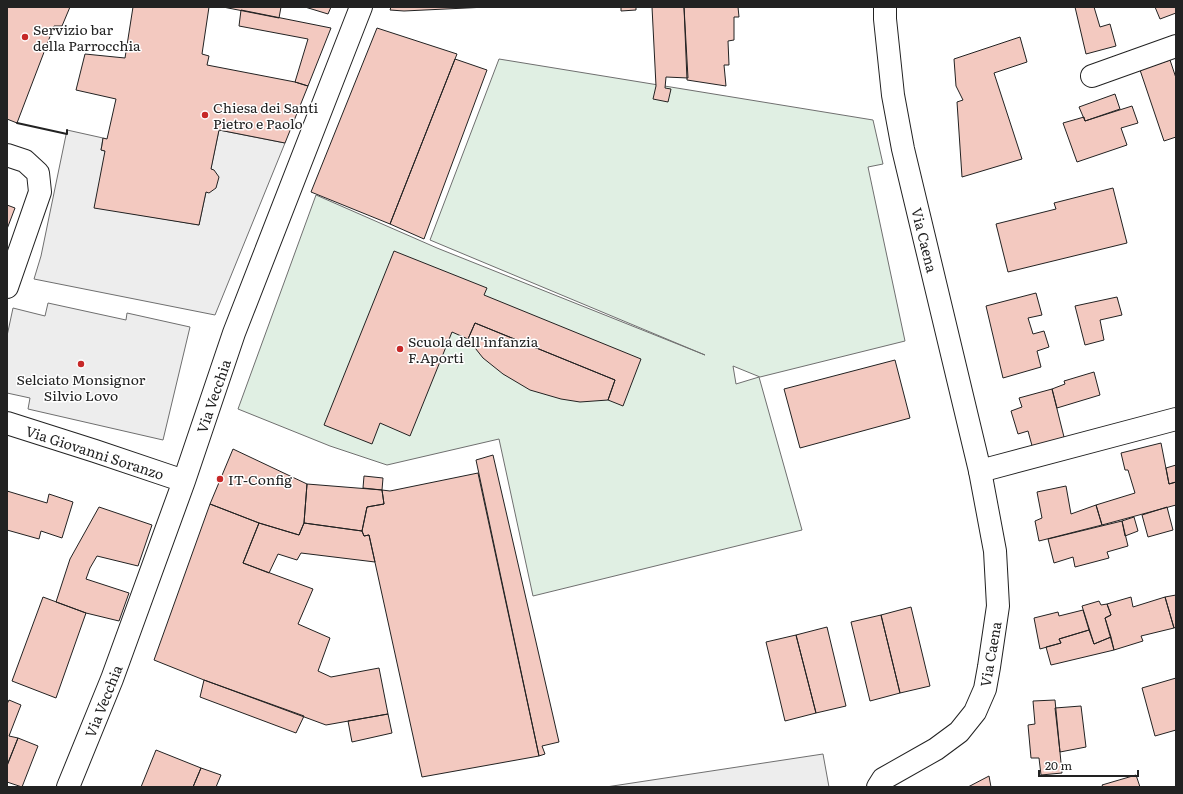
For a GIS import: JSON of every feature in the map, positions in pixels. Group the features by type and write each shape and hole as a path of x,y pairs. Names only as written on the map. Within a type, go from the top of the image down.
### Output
{"street":[{"name":"Via Vecchia","path":"68,787 112,679 184,481 234,333 361,7"},
{"name":"Via Caena","path":"878,787 883,779 936,749 959,732 975,712 985,689 998,606 995,551 980,471 903,149 893,94 885,7"},
{"path":"1092,76 1176,46"},
{"path":"7,155 25,161 38,173 40,192 7,288"},
{"path":"980,471 1176,419"},
{"name":"Via Giovanni Soranzo","path":"7,423 95,450 184,481"}],"green space":[{"path":"499,59 873,120 883,164 868,167 905,341 760,377 733,366 736,384 759,377 802,530 533,596 499,439 387,465 330,446 238,409 316,195 437,248 705,355 430,240"}],"shaded area":[{"path":"67,130 103,138 101,150 105,151 123,212 199,225 219,130 285,143 215,315 34,279 41,256"},
{"name":"Selciato Monsignor Silvio Lovo","path":"48,303 126,320 127,313 190,327 163,440 28,409 30,398 7,393 7,336 13,308 45,316"},
{"path":"823,754 829,787 606,787"}],"building":[{"path":"7,7 70,7 62,26 54,26 17,123 7,119"},
{"name":"Chiesa dei Santi Pietro e Paolo","path":"133,7 209,7 202,54 209,56 207,65 295,82 308,86 285,143 219,130 211,169 214,170 219,177 216,188 209,193 206,192 199,225 94,208 105,151 101,150 103,138 107,139 116,99 76,90 85,54 125,58"},
{"path":"223,7 281,7 279,18"},
{"path":"305,7 331,7 328,14"},
{"path":"391,7 487,7 404,11 390,10"},
{"path":"621,7 636,7 636,10 621,11"},
{"path":"652,7 684,7 688,78 666,77 665,88 671,89 668,102 653,99 656,86"},
{"path":"684,7 738,7 739,17 734,17 734,40 728,41 729,65 724,65 726,86 687,80"},
{"path":"1075,7 1094,7 1100,27 1110,24 1116,46 1086,54"},
{"path":"1155,7 1176,7 1176,13 1160,19"},
{"path":"241,10 331,28 308,86 295,82 308,39 239,26"},
{"path":"377,28 457,54 390,224 311,192"},
{"path":"1020,37 1027,62 994,73 1022,159 962,177 957,102 963,100 956,86 954,59"},
{"path":"455,59 487,70 424,239 390,224"},
{"path":"1170,60 1176,78 1176,137 1164,141 1140,70"},
{"path":"1115,94 1120,109 1085,121 1079,107"},
{"path":"1132,106 1138,123 1121,128 1127,145 1077,162 1063,123 1084,117 1085,121"},
{"path":"1113,188 1127,243 1008,272 996,224 1056,209 1054,203"},
{"path":"7,205 15,208 7,229"},
{"name":"Scuola dell'infanzia F.Aporti","path":"394,251 487,288 484,295 641,359 623,406 608,400 615,380 475,323 468,339 452,332 410,436 380,423 372,444 324,425"},
{"path":"1036,293 1042,315 1028,318 1033,334 1044,331 1049,347 1037,351 1041,367 1003,378 986,306"},
{"path":"1117,297 1122,315 1100,320 1104,340 1085,345 1075,306"},
{"path":"475,323 615,380 608,400 580,402 561,399 530,390 503,374 483,358 468,339"},
{"path":"895,360 910,418 800,448 784,389"},
{"path":"1094,372 1100,395 1057,408 1052,389 1065,384 1064,381"},
{"path":"1052,389 1066,445 1034,453 1028,431 1018,434 1011,411 1022,407 1019,398"},
{"path":"1161,443 1169,484 1176,482 1176,505 1102,525 1096,505 1135,493 1128,470 1125,470 1121,453"},
{"path":"233,449 307,484 304,523 299,535 259,523 210,504"},
{"path":"493,455 559,742 542,746 545,754 539,756 476,460"},
{"path":"1176,465 1176,482 1169,484 1166,468"},
{"path":"478,473 539,756 422,777 369,535 364,536 362,531 367,507 384,504 382,490 390,491"},
{"path":"364,476 383,478 382,490 363,488"},
{"path":"307,484 382,490 384,504 367,507 362,531 304,523"},
{"path":"1066,486 1071,514 1096,505 1102,525 1039,541 1035,521 1042,518 1037,492"},
{"path":"7,491 47,503 49,494 73,502 62,538 41,531 39,539 7,530"},
{"path":"210,504 259,523 243,563 313,589 298,624 330,638 318,671 331,677 379,668 388,714 326,725 154,660"},
{"path":"99,507 152,525 138,566 97,556 86,579 129,593 119,621 86,613 56,602 70,559"},
{"path":"1167,507 1173,530 1148,537 1142,515"},
{"path":"1134,517 1138,531 1125,536 1122,521"},
{"path":"1122,521 1128,546 1107,552 1109,558 1075,567 1073,557 1054,563 1048,539"},
{"path":"259,523 299,535 304,523 362,531 364,536 369,535 375,562 301,553 297,560 278,554 269,573 243,563"},
{"path":"1176,595 1176,627 1174,628 1165,597"},
{"path":"43,597 86,613 56,698 12,681"},
{"path":"1131,597 1133,607 1165,597 1174,628 1141,636 1143,641 1114,650 1105,618 1111,615 1107,604"},
{"path":"1099,601 1101,605 1107,604 1111,615 1105,618 1111,637 1094,644 1082,606"},
{"path":"911,607 930,686 900,693 881,615"},
{"path":"1083,610 1089,630 1059,639 1061,643 1040,649 1034,618 1058,612 1059,616"},
{"path":"881,615 900,693 870,701 851,622"},
{"path":"827,627 846,706 816,713 796,635"},
{"path":"1089,630 1094,644 1111,637 1114,650 1051,665 1046,647 1061,643 1059,639"},
{"path":"796,635 816,713 785,721 766,642"},
{"path":"1176,678 1176,730 1155,736 1142,688"},
{"path":"204,680 304,716 296,733 200,697"},
{"path":"9,700 21,705 9,736 18,738 7,765 7,704"},
{"path":"1055,700 1062,773 1041,775 1039,758 1031,758 1028,725 1035,724 1033,701"},
{"path":"1081,706 1086,747 1060,752 1055,708"},
{"path":"388,714 392,733 352,742 348,721"},
{"path":"18,738 38,746 22,787 7,782 7,766"},
{"path":"156,750 201,768 193,787 141,787"},
{"path":"201,768 221,775 216,787 193,787"},
{"path":"1136,775 1140,787 1103,787 1102,785"},
{"path":"989,776 991,787 968,787"}],"wall":[{"path":"17,123 67,134 67,130"}],"place":[{"name":"Servizio bar della Parrocchia","path":"25,37"},
{"name":"Chiesa dei Santi Pietro e Paolo","path":"205,115"},
{"name":"Scuola dell'infanzia F.Aporti","path":"400,349"},
{"name":"Selciato Monsignor Silvio Lovo","path":"81,364"},
{"name":"IT-Config","path":"220,479"}]}
